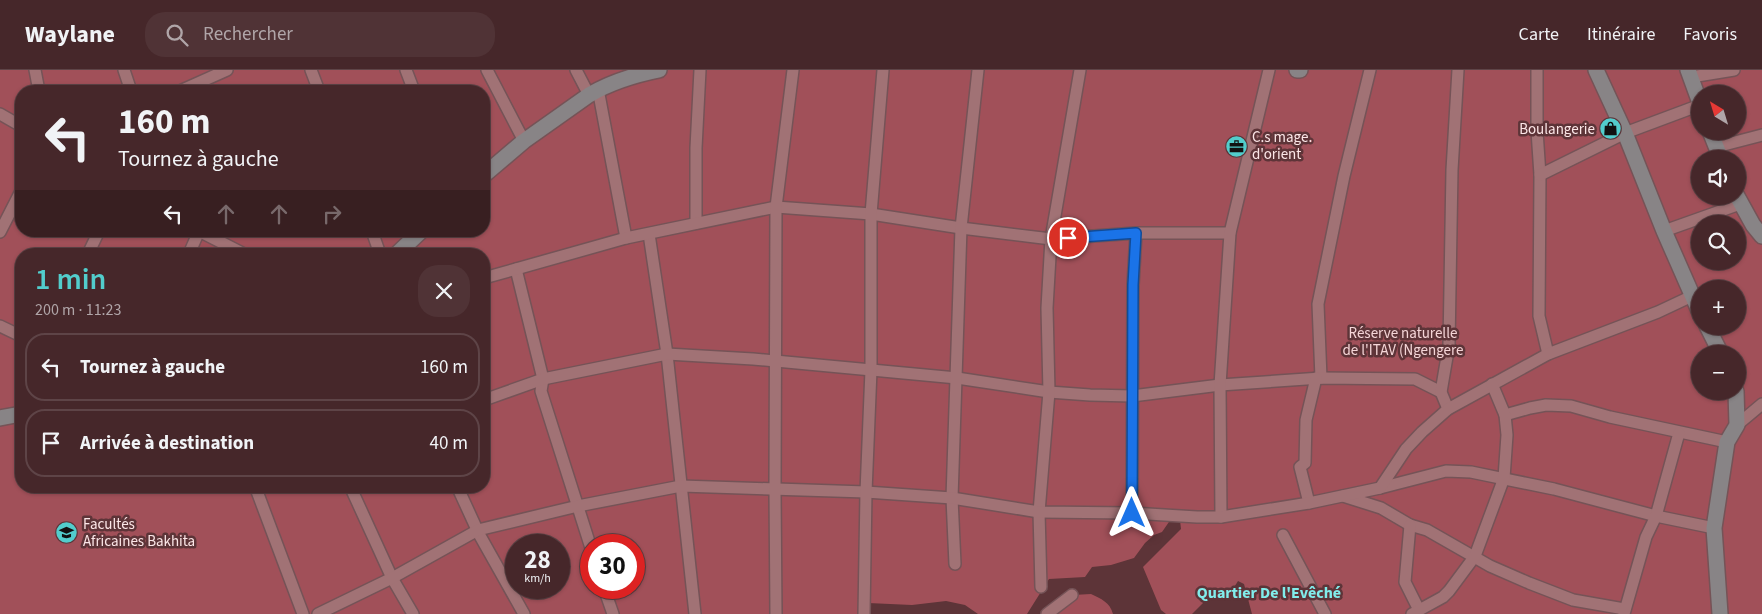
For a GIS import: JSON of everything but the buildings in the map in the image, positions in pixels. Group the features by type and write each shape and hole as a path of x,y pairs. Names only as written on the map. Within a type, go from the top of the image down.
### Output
{"street":[{"path":"34,70 38,85"},
{"path":"124,70 129,85"},
{"path":"193,85 227,70"},
{"path":"311,70 317,85"},
{"path":"406,70 412,85"},
{"path":"487,70 524,141"},
{"path":"576,70 594,92 626,238"},
{"path":"490,170 524,141 594,92 633,76 659,70"},
{"path":"696,223 696,148 700,70"},
{"path":"776,614 776,207 793,70"},
{"path":"864,614 871,370 871,214 884,70"},
{"path":"955,564 952,498 961,228 978,70"},
{"path":"1041,587 1039,512 1049,392 1047,308 1051,239 1080,70"},
{"path":"1221,517 1220,385 1230,234 1268,70"},
{"path":"1309,503 1300,468 1305,463 1306,420 1319,378 1318,304 1344,176 1370,70"},
{"path":"1448,409 1441,392 1449,345 1452,170 1458,70"},
{"path":"1537,70 1537,131 1540,175 1540,316 1548,354"},
{"path":"1596,70 1625,133 1691,294"},
{"path":"1694,85 1690,73 1734,70"},
{"path":"1540,175 1625,133 1691,107"},
{"path":"0,114 15,123"},
{"path":"1725,150 1762,135"},
{"path":"0,232 15,203"},
{"path":"1664,231 1727,205"},
{"path":"1743,205 1759,228"},
{"path":"490,276 626,238 776,207 871,214 1051,239 1136,233 1230,234"},
{"path":"1132,513 1132,396 1136,233"},
{"path":"649,234 668,354 695,612 683,614"},
{"path":"211,237 232,248"},
{"path":"404,248 415,237"},
{"path":"516,269 543,379 541,391 587,534"},
{"path":"1380,488 1406,449 1448,409 1548,354 1658,312 1691,296"},
{"path":"0,326 15,333"},
{"path":"490,398 543,379 668,354 753,359 957,378 1049,392 1090,396 1132,396 1220,385 1319,378 1415,379 1441,392"},
{"path":"1410,525 1405,582 1415,612 1450,591 1475,556 1504,478 1508,435 1505,415 1492,384"},
{"path":"1736,400 1737,425"},
{"path":"1720,614 1714,528 1727,442 1737,425 1762,404"},
{"path":"1505,415 1530,408 1558,405 1727,442"},
{"path":"0,418 15,415"},
{"path":"1341,496 1381,508 1410,525 1427,530 1490,566 1573,600 1624,612 1646,537 1656,516 1679,433"},
{"path":"318,614 392,578 478,530 578,506 681,486 866,492 952,498 1039,512 1132,513 1183,517 1221,517 1309,503 1380,488 1446,471 1471,472 1554,489 1656,516 1714,528"},
{"path":"258,493 304,614"},
{"path":"353,493 392,578 413,614"},
{"path":"460,493 478,530 524,614"},
{"path":"1283,534 1325,614"},
{"path":"1046,614 1072,595"},
{"path":"1433,614 1442,597"},
{"path":"608,599 613,614"}],"green space":[{"name":"Réserve naturelle de l'ITAV (Ngengere","path":"0,70 1762,70 1762,614 1252,614 1244,584 1238,581 1228,597 1209,597 1192,614 1166,614 1161,610 1143,567 1181,529 1180,520 1171,519 1162,532 1154,535 1145,543 1134,558 1111,565 1092,567 1085,577 1049,579 1027,614 978,614 965,605 946,601 912,605 868,603 865,614 0,614"},
{"path":"1091,594 1102,599 1112,610 1113,614 1057,614 1061,600 1073,595"}],"place":[{"name":"Boulangerie","path":"1611,129"},
{"name":"C.s mage. d'orient","path":"1236,146"},
{"name":"Facultés Africaines Bakhita","path":"67,533"}],"district":[{"name":"Quartier De l'Evêché","path":"1269,592"}],"route":[{"path":"1068,238 1136,233 1133,285 1132,513"}]}
